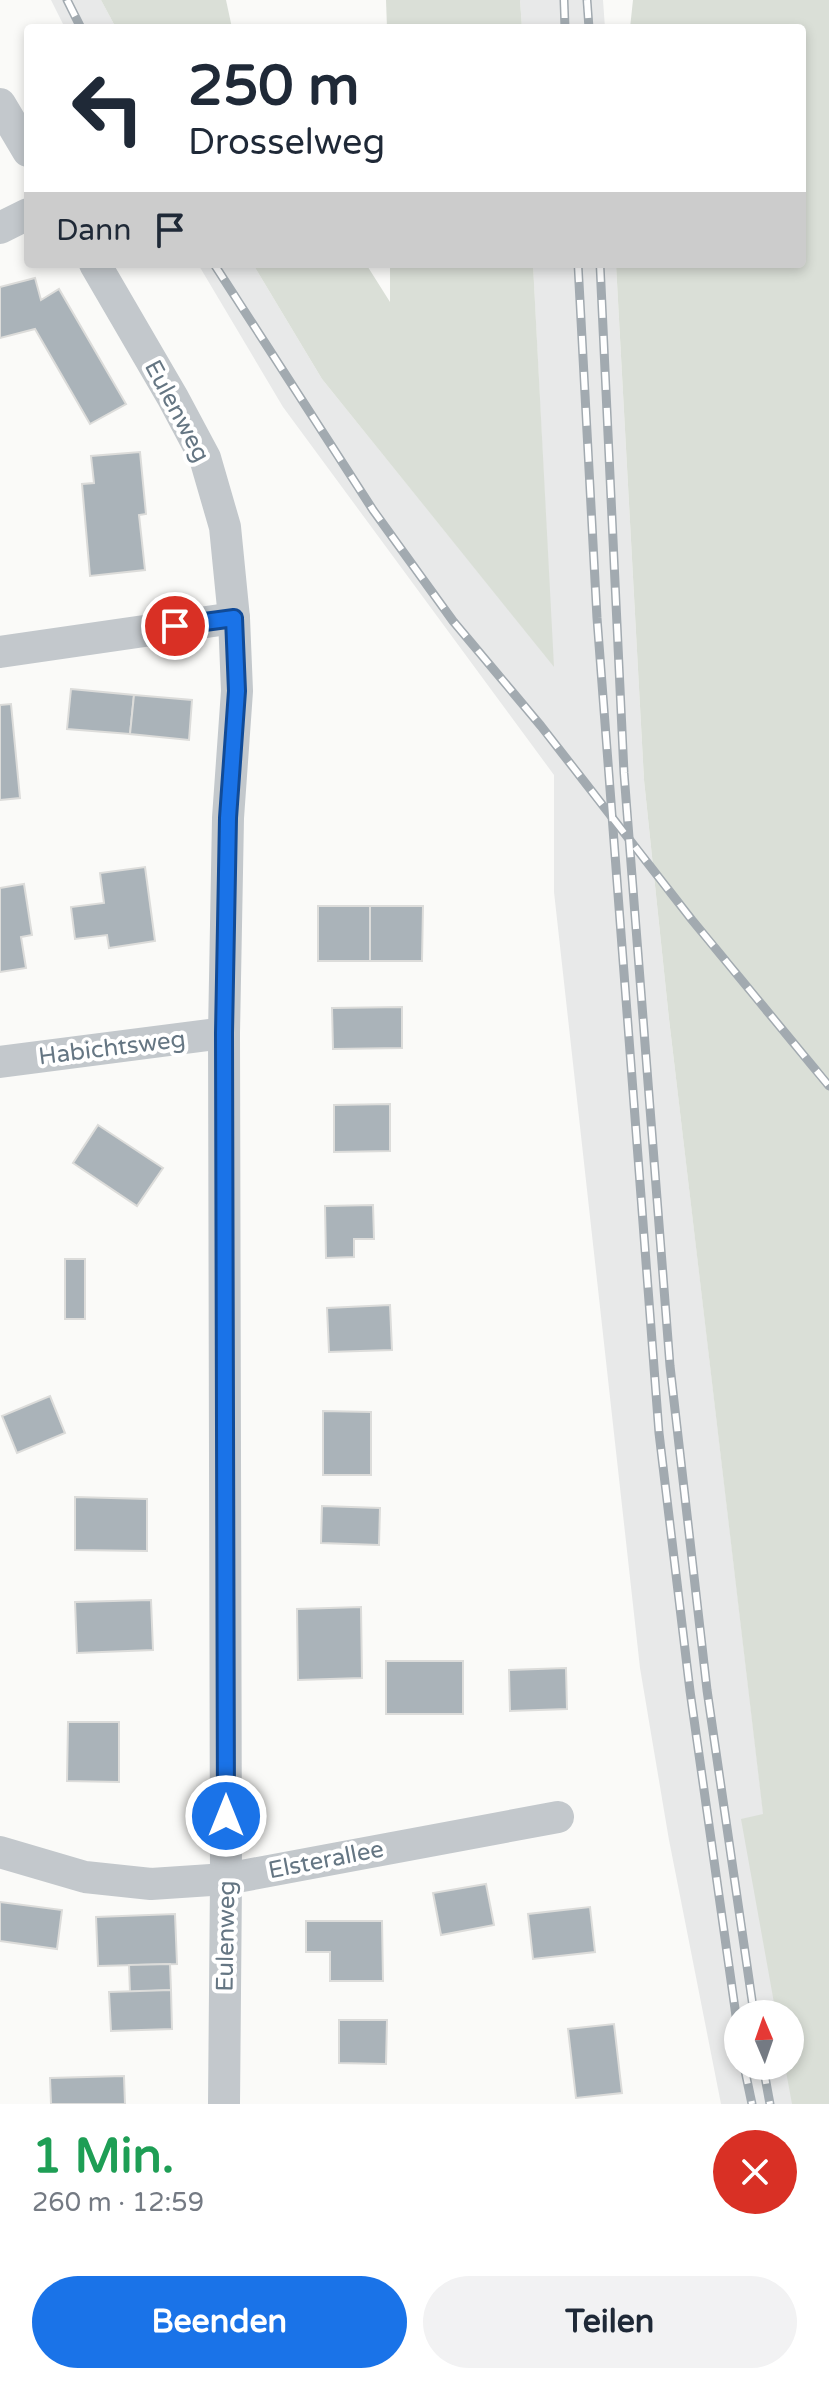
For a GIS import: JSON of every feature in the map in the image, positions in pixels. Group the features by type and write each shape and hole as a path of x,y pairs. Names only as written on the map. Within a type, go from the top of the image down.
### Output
{"street":[{"path":"0,104 24,144"},
{"path":"0,228 24,216"},
{"name":"Eulenweg","path":"97,268 205,458 225,527 234,618 237,691 228,818 224,1033 224,2104"},
{"path":"0,652 234,618"},
{"name":"Habichtsweg","path":"0,1062 224,1033"},
{"name":"Elsterallee","path":"0,1852 85,1877 151,1884 226,1879 558,1817"}],"shaded area":[{"path":"51,0 101,0 114,24 63,24"},
{"path":"101,0 226,0 231,24 114,24"},
{"path":"386,0 520,0 522,24 387,24"},
{"path":"520,0 603,0 605,24 522,24"},
{"path":"633,0 829,0 829,2104 792,2104 788,2080 804,2080 804,2000 773,2000 741,1819 763,1814 669,1019 644,780 616,268 806,268 806,24 630,24"},
{"path":"200,268 255,268 322,379 553,665 533,268 616,268 644,780 669,1019 768,1853 797,2000 724,2000 724,2080 804,2080 804,2034 818,2104 721,2104 669,1840 640,1668 554,892 554,775 283,407"},
{"path":"255,268 369,268 390,302 390,268 533,268 554,667 322,379"}],"building":[{"path":"35,278 41,300 59,289 126,404 90,424 35,329 0,338 0,287"},
{"path":"140,452 146,514 139,515 145,570 90,576 82,484 94,483 91,456"},
{"path":"71,689 134,695 130,734 67,729"},
{"path":"134,695 192,700 189,740 130,734"},
{"path":"11,704 20,798 0,800 0,705"},
{"path":"145,867 155,941 109,948 107,935 75,939 71,907 104,903 100,873"},
{"path":"24,884 32,935 21,937 26,968 0,972 0,888"},
{"path":"318,906 370,906 370,961 318,961"},
{"path":"370,906 423,906 422,961 370,961"},
{"path":"402,1007 402,1048 333,1049 332,1008"},
{"path":"390,1104 390,1151 334,1152 334,1105"},
{"path":"98,1125 163,1168 137,1206 73,1163"},
{"path":"373,1205 374,1239 354,1239 354,1257 326,1258 325,1206"},
{"path":"65,1259 85,1259 85,1319 65,1319"},
{"path":"390,1305 392,1350 329,1352 327,1308"},
{"path":"50,1396 65,1433 17,1453 2,1416"},
{"path":"323,1411 371,1412 371,1475 323,1475"},
{"path":"75,1497 147,1499 147,1551 75,1550"},
{"path":"322,1506 380,1508 379,1545 321,1543"},
{"path":"151,1600 153,1650 77,1653 75,1602"},
{"path":"361,1607 362,1678 298,1680 297,1609"},
{"path":"386,1661 463,1661 463,1714 386,1714"},
{"path":"566,1668 567,1709 510,1711 509,1670"},
{"path":"68,1722 119,1722 119,1782 67,1781"},
{"path":"486,1884 494,1925 441,1935 433,1893"},
{"path":"0,1902 62,1910 57,1949 0,1941"},
{"path":"590,1907 595,1952 533,1959 528,1914"},
{"path":"175,1914 177,1964 98,1966 96,1917"},
{"path":"306,1921 382,1921 383,1981 330,1981 330,1952 306,1952"},
{"path":"170,1964 171,1990 130,1992 129,1965"},
{"path":"171,1990 172,2029 111,2031 109,1992"},
{"path":"339,2020 387,2020 386,2064 339,2063"},
{"path":"614,2024 622,2093 576,2098 568,2029"},
{"path":"124,2076 125,2104 51,2104 50,2078"}],"railway":[{"path":"67,0 79,24"},
{"path":"564,0 565,24"},
{"path":"587,0 589,24"},
{"path":"217,268 373,510 453,621 541,726 692,920 829,1086"},
{"path":"578,268 597,618 659,1433 690,1691 734,2000"},
{"path":"600,268 624,773 670,1366 707,1690 752,2000"},
{"path":"747,2080 752,2104"},
{"path":"766,2080 770,2104"}],"route":[{"path":"175,626 234,618 237,691 228,818 224,1033 226,1816"}]}
